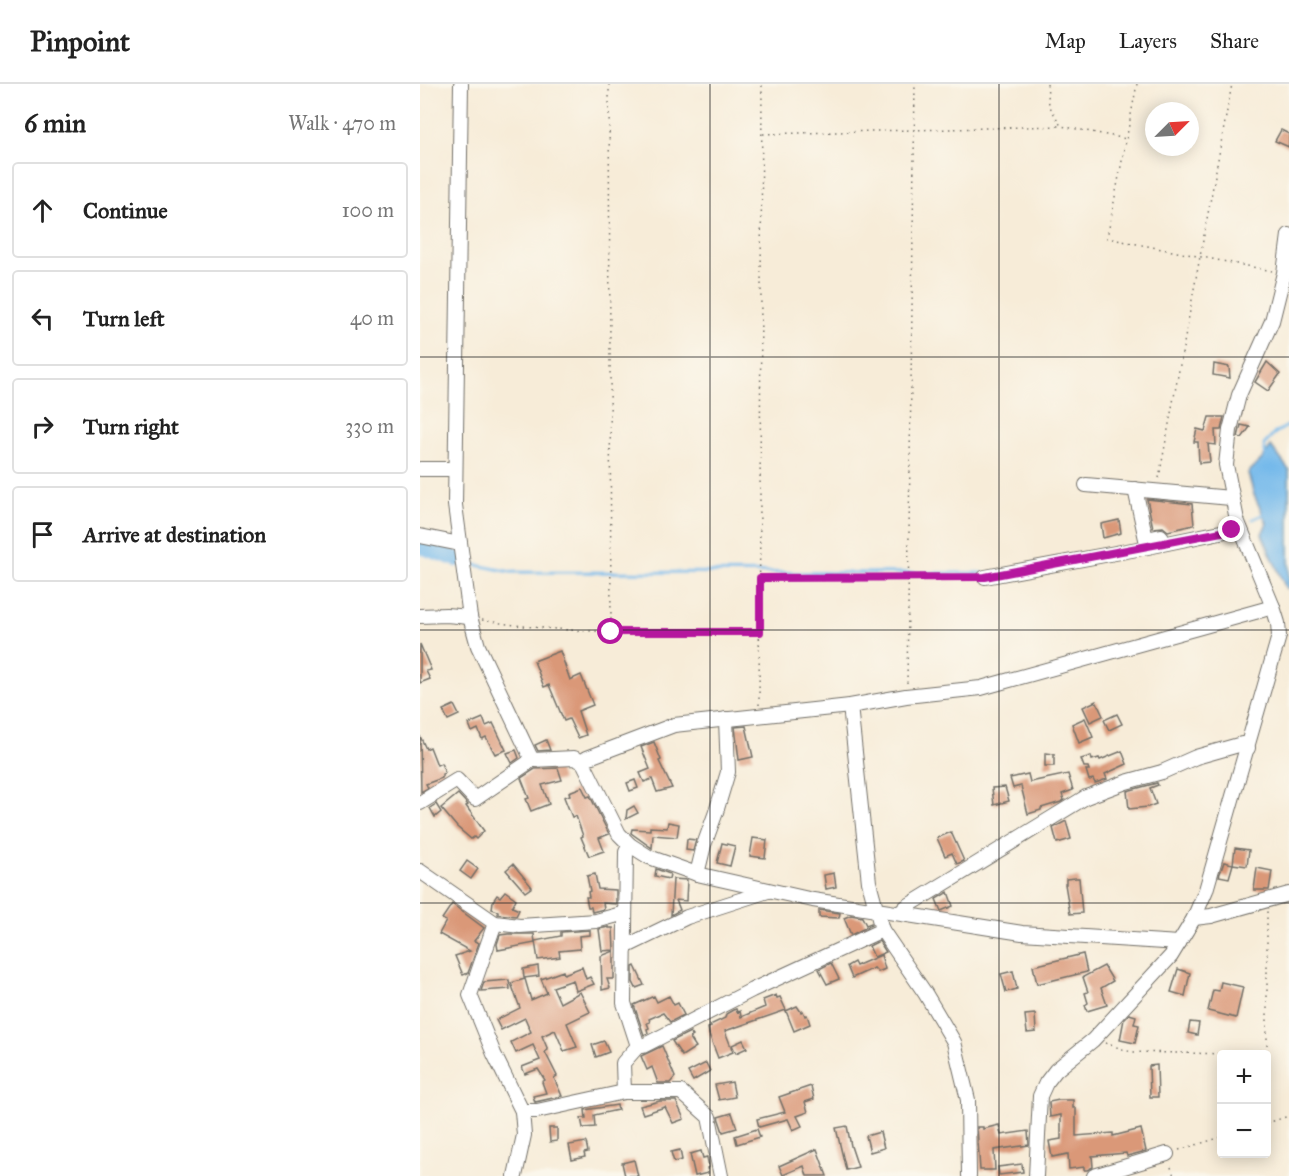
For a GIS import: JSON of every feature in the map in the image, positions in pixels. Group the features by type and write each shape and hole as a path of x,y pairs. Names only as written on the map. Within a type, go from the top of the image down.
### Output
{"street":[{"path":"461,84 455,505 470,617 478,646 532,760"},
{"path":"1036,1176 1040,1096 1056,1070 1093,1040 1171,956 1194,918 1206,890 1284,630 1238,524 1226,465 1230,430 1239,394 1272,321 1284,273 1289,235"},
{"path":"420,469 455,469"},
{"path":"1086,485 1231,498"},
{"path":"1135,489 1146,539 1238,524"},
{"path":"985,577 1148,547 1238,524"},
{"path":"420,536 460,544"},
{"path":"583,762 587,758 674,724 850,706 906,696 981,688 1273,607"},
{"path":"420,616 470,617"},
{"path":"850,706 869,882 875,909 882,930 926,993 954,1042 968,1100 969,1176"},
{"path":"697,874 728,772 726,719"},
{"path":"900,913 906,907 1086,797 1162,772 1196,757 1242,744 1248,748"},
{"path":"420,803 457,780 474,799 532,760 574,758 583,762 619,834 630,845 649,856 697,874 813,900 1022,933 1179,943"},
{"path":"630,845 626,852 624,1003 638,1046"},
{"path":"420,871 495,923 520,926 596,921 625,914"},
{"path":"625,947 687,917 770,890"},
{"path":"1194,918 1211,916 1289,894"},
{"path":"495,923 470,995 494,1054 522,1111 524,1135 515,1176"},
{"path":"624,1092 623,1063 638,1046 643,1046 752,990 882,930"},
{"path":"522,1111 537,1111 624,1092 681,1092 709,1118 721,1176"},
{"path":"1094,1176 1167,1154"}],"path":[{"path":"609,84 611,632"},
{"path":"758,715 762,84"},
{"path":"906,696 915,84"},
{"path":"1047,84 1049,105 1061,126"},
{"path":"1137,84 1107,238 1284,273"},
{"path":"1156,491 1232,84"},
{"path":"762,134 1061,126 1127,139"},
{"path":"760,578 985,577"},
{"path":"470,617 510,625 611,632 760,632"},
{"path":"1267,900 1267,1050"},
{"path":"1093,1040 1131,1052 1217,1054"},
{"path":"1271,1122 1289,1116"},
{"path":"1167,1154 1217,1138"}],"water":[{"path":"1271,446 1289,470 1289,587 1286,589 1262,534 1267,523 1254,495 1248,473"}],"building":[{"path":"1281,130 1289,134 1289,147 1275,141"},
{"path":"1267,362 1280,374 1268,391 1255,382"},
{"path":"1214,364 1229,367 1230,378 1213,375"},
{"path":"1209,417 1224,417 1221,430 1215,430 1216,445 1208,444 1210,462 1199,463 1198,442 1194,442 1197,429 1205,431"},
{"path":"1241,425 1250,427 1242,438 1238,437"},
{"path":"1147,499 1192,504 1194,525 1168,531 1163,527 1153,528"},
{"path":"1119,520 1121,533 1103,538 1101,524"},
{"path":"420,644 431,670 426,671 430,679 420,683"},
{"path":"560,651 570,680 581,675 593,705 578,711 586,735 578,738 569,719 564,721 549,685 544,687 534,661"},
{"path":"1096,701 1103,716 1090,722 1083,707"},
{"path":"454,705 459,715 448,720 443,710"},
{"path":"1117,714 1122,724 1109,730 1104,720"},
{"path":"483,718 486,726 493,723 506,750 495,754 486,737 482,739 478,729 472,732 469,724"},
{"path":"1085,718 1093,737 1079,743 1072,724"},
{"path":"746,726 753,757 739,760 735,727"},
{"path":"420,736 426,749 430,747 437,765 441,763 445,773 442,774 442,778 426,784 428,788 421,792"},
{"path":"546,740 550,750 538,751 535,745"},
{"path":"654,742 661,760 659,761 672,788 657,792 652,779 644,782 640,773 650,769 641,747"},
{"path":"516,750 519,758 512,763 507,753"},
{"path":"1122,751 1127,764 1105,774 1107,779 1095,783 1093,779 1089,780 1086,770 1089,770 1088,767 1084,767 1081,759 1091,756 1092,760 1099,758 1100,760"},
{"path":"1045,753 1054,754 1054,766 1045,766"},
{"path":"558,768 562,780 542,785 549,804 531,811 526,799 529,798 521,778 535,769"},
{"path":"1028,774 1030,782 1068,774 1073,790 1062,794 1064,800 1061,802 1028,814 1021,786 1013,788 1010,778"},
{"path":"635,780 638,788 630,791 627,783"},
{"path":"1157,783 1158,785 1150,788 1156,804 1129,809 1127,791"},
{"path":"582,787 587,797 590,796 609,834 599,838 604,851 589,856 576,816 572,817 564,797 570,795 569,792"},
{"path":"1005,787 1009,801 994,805 992,788"},
{"path":"458,794 468,805 466,806 484,831 476,839 474,837 471,839 457,827 441,808"},
{"path":"436,804 441,812 435,817 430,808"},
{"path":"634,806 638,813 626,819 627,810"},
{"path":"1066,821 1071,839 1057,843 1053,828"},
{"path":"668,822 679,824 677,837 653,835 652,848 631,833 632,829 667,828"},
{"path":"951,832 964,861 957,864 952,853 945,856 937,838"},
{"path":"753,838 767,840 765,858 750,856"},
{"path":"687,839 696,840 693,851 686,850"},
{"path":"722,843 735,846 730,866 717,863"},
{"path":"1235,848 1249,850 1247,866 1233,864"},
{"path":"467,861 478,869 471,879 460,871"},
{"path":"1224,862 1233,864 1229,878 1219,876"},
{"path":"513,864 532,887 525,892 506,870"},
{"path":"1257,868 1272,871 1269,890 1254,890"},
{"path":"656,869 670,874 669,879 655,876"},
{"path":"834,873 836,887 826,889 824,875"},
{"path":"595,874 598,889 616,890 616,904 603,903 604,909 592,912 591,907 588,907 586,897 589,897 588,892 590,891 587,876"},
{"path":"1079,878 1082,913 1070,914 1066,879"},
{"path":"673,879 687,880 686,901 676,900 680,910 671,915"},
{"path":"505,891 516,899 512,907 519,910 516,916 498,914 498,911 492,909 497,895 500,897"},
{"path":"948,892 953,906 941,911 936,899"},
{"path":"452,904 484,928 474,941 479,943 468,973 463,975 455,956 470,951 439,934 446,921 442,919"},
{"path":"819,910 840,913 839,918 819,917"},
{"path":"851,915 862,917 866,925 871,923 871,925 851,935 844,918"},
{"path":"613,928 614,950 602,951 599,929"},
{"path":"590,930 590,935 579,936 580,949 559,951 560,957 538,960 535,941 561,936 561,932"},
{"path":"534,934 535,943 498,950 500,935"},
{"path":"879,941 886,952 874,957 869,946"},
{"path":"614,951 614,979 607,979 610,988 602,990 601,956"},
{"path":"1083,954 1087,972 1037,984 1033,966"},
{"path":"881,955 885,969 878,972 874,968 852,978 847,966 854,962 856,966"},
{"path":"831,963 839,979 827,984 819,969"},
{"path":"538,966 539,976 524,978 523,969"},
{"path":"635,966 644,985 636,988 633,982 633,967"},
{"path":"1104,966 1113,981 1101,988 1107,1005 1087,1011 1085,1005 1088,1003 1085,993 1088,992 1083,977"},
{"path":"582,967 586,979 590,977 594,984 576,991 573,980 553,987 560,1003 580,992 590,1012 567,1023 577,1047 564,1051 555,1030 542,1036 548,1050 545,1052 557,1076 554,1078 562,1096 535,1102 533,1096 546,1093 542,1082 545,1080 538,1069 525,1074 522,1067 540,1060 533,1045 516,1053 511,1042 531,1032 525,1018 501,1030 496,1020 520,1008 511,983 525,979 531,1000 547,993 541,979"},
{"path":"1178,969 1190,973 1185,996 1171,992"},
{"path":"1013,971 1017,989 1006,992 1001,974"},
{"path":"509,980 510,989 481,991 484,982"},
{"path":"1221,982 1243,987 1236,1018 1208,1011 1213,990 1219,991"},
{"path":"776,995 777,998 780,997 786,1010 725,1031 733,1052 718,1058 709,1034 710,1025 725,1018 726,1014 736,1009 737,1012 740,1011 741,1017 765,1007 763,1000"},
{"path":"654,996 657,1002 669,996 674,1005 678,1003 684,1015 670,1022 663,1013 649,1019 648,1033 644,1035 634,1005"},
{"path":"797,1006 805,1016 807,1015 810,1024 794,1031 786,1011"},
{"path":"1035,1014 1036,1032 1027,1033 1025,1015"},
{"path":"1129,1014 1136,1016 1134,1024 1139,1025 1135,1043 1120,1040 1124,1019"},
{"path":"1190,1022 1199,1023 1197,1035 1188,1033"},
{"path":"690,1032 693,1036 690,1038 696,1047 682,1056 672,1041"},
{"path":"743,1040 747,1048 736,1053 732,1045"},
{"path":"604,1041 609,1052 596,1057 592,1045"},
{"path":"662,1046 675,1077 670,1083 658,1083 652,1067 647,1070 641,1056"},
{"path":"706,1063 710,1071 693,1081 688,1072"},
{"path":"1157,1065 1158,1097 1150,1097 1149,1066"},
{"path":"732,1082 735,1097 719,1100 715,1085"},
{"path":"811,1086 814,1099 805,1102 808,1112 797,1116 802,1126 793,1130 788,1119 759,1127 757,1119 785,1112 779,1097"},
{"path":"1073,1100 1073,1108 1076,1108 1076,1136 1113,1133 1113,1136 1141,1129 1146,1151 1127,1156 1126,1153 1092,1156 1093,1167 1087,1170 1084,1170 1084,1167 1069,1169 1068,1154 1052,1157 1049,1141 1061,1139 1061,1115 1050,1117 1049,1102"},
{"path":"660,1101 676,1101 684,1119 673,1123 665,1107 643,1114 640,1106"},
{"path":"617,1105 618,1110 594,1115 595,1127 583,1128 581,1118 586,1118 585,1110"},
{"path":"732,1113 737,1128 723,1132 718,1117"},
{"path":"999,1125 1001,1135 1028,1131 1029,1145 994,1150 995,1170 980,1170 977,1127 983,1127 983,1129"},
{"path":"847,1126 858,1167 846,1170 836,1128"},
{"path":"549,1128 557,1128 557,1141 550,1142"},
{"path":"757,1129 760,1137 737,1144 735,1136"},
{"path":"880,1132 884,1148 870,1152 866,1136"},
{"path":"586,1142 588,1152 584,1153 585,1157 572,1160 569,1145"},
{"path":"817,1149 827,1176 807,1176 804,1166 783,1175 779,1166"},
{"path":"680,1150 682,1160 674,1162 671,1152"},
{"path":"701,1151 703,1158 707,1157 708,1173 695,1176 690,1154"},
{"path":"634,1160 638,1176 625,1176 622,1163"},
{"path":"1022,1164 1023,1172 999,1175 998,1167"}],"waterway":[{"path":"1266,456 1264,445 1275,433 1289,425"},
{"path":"1253,519 1264,514"},
{"path":"420,546 457,559"},
{"path":"472,564 511,572 982,573"}],"route":[{"path":"611,632 760,632 760,578 985,577 1232,530"}]}
